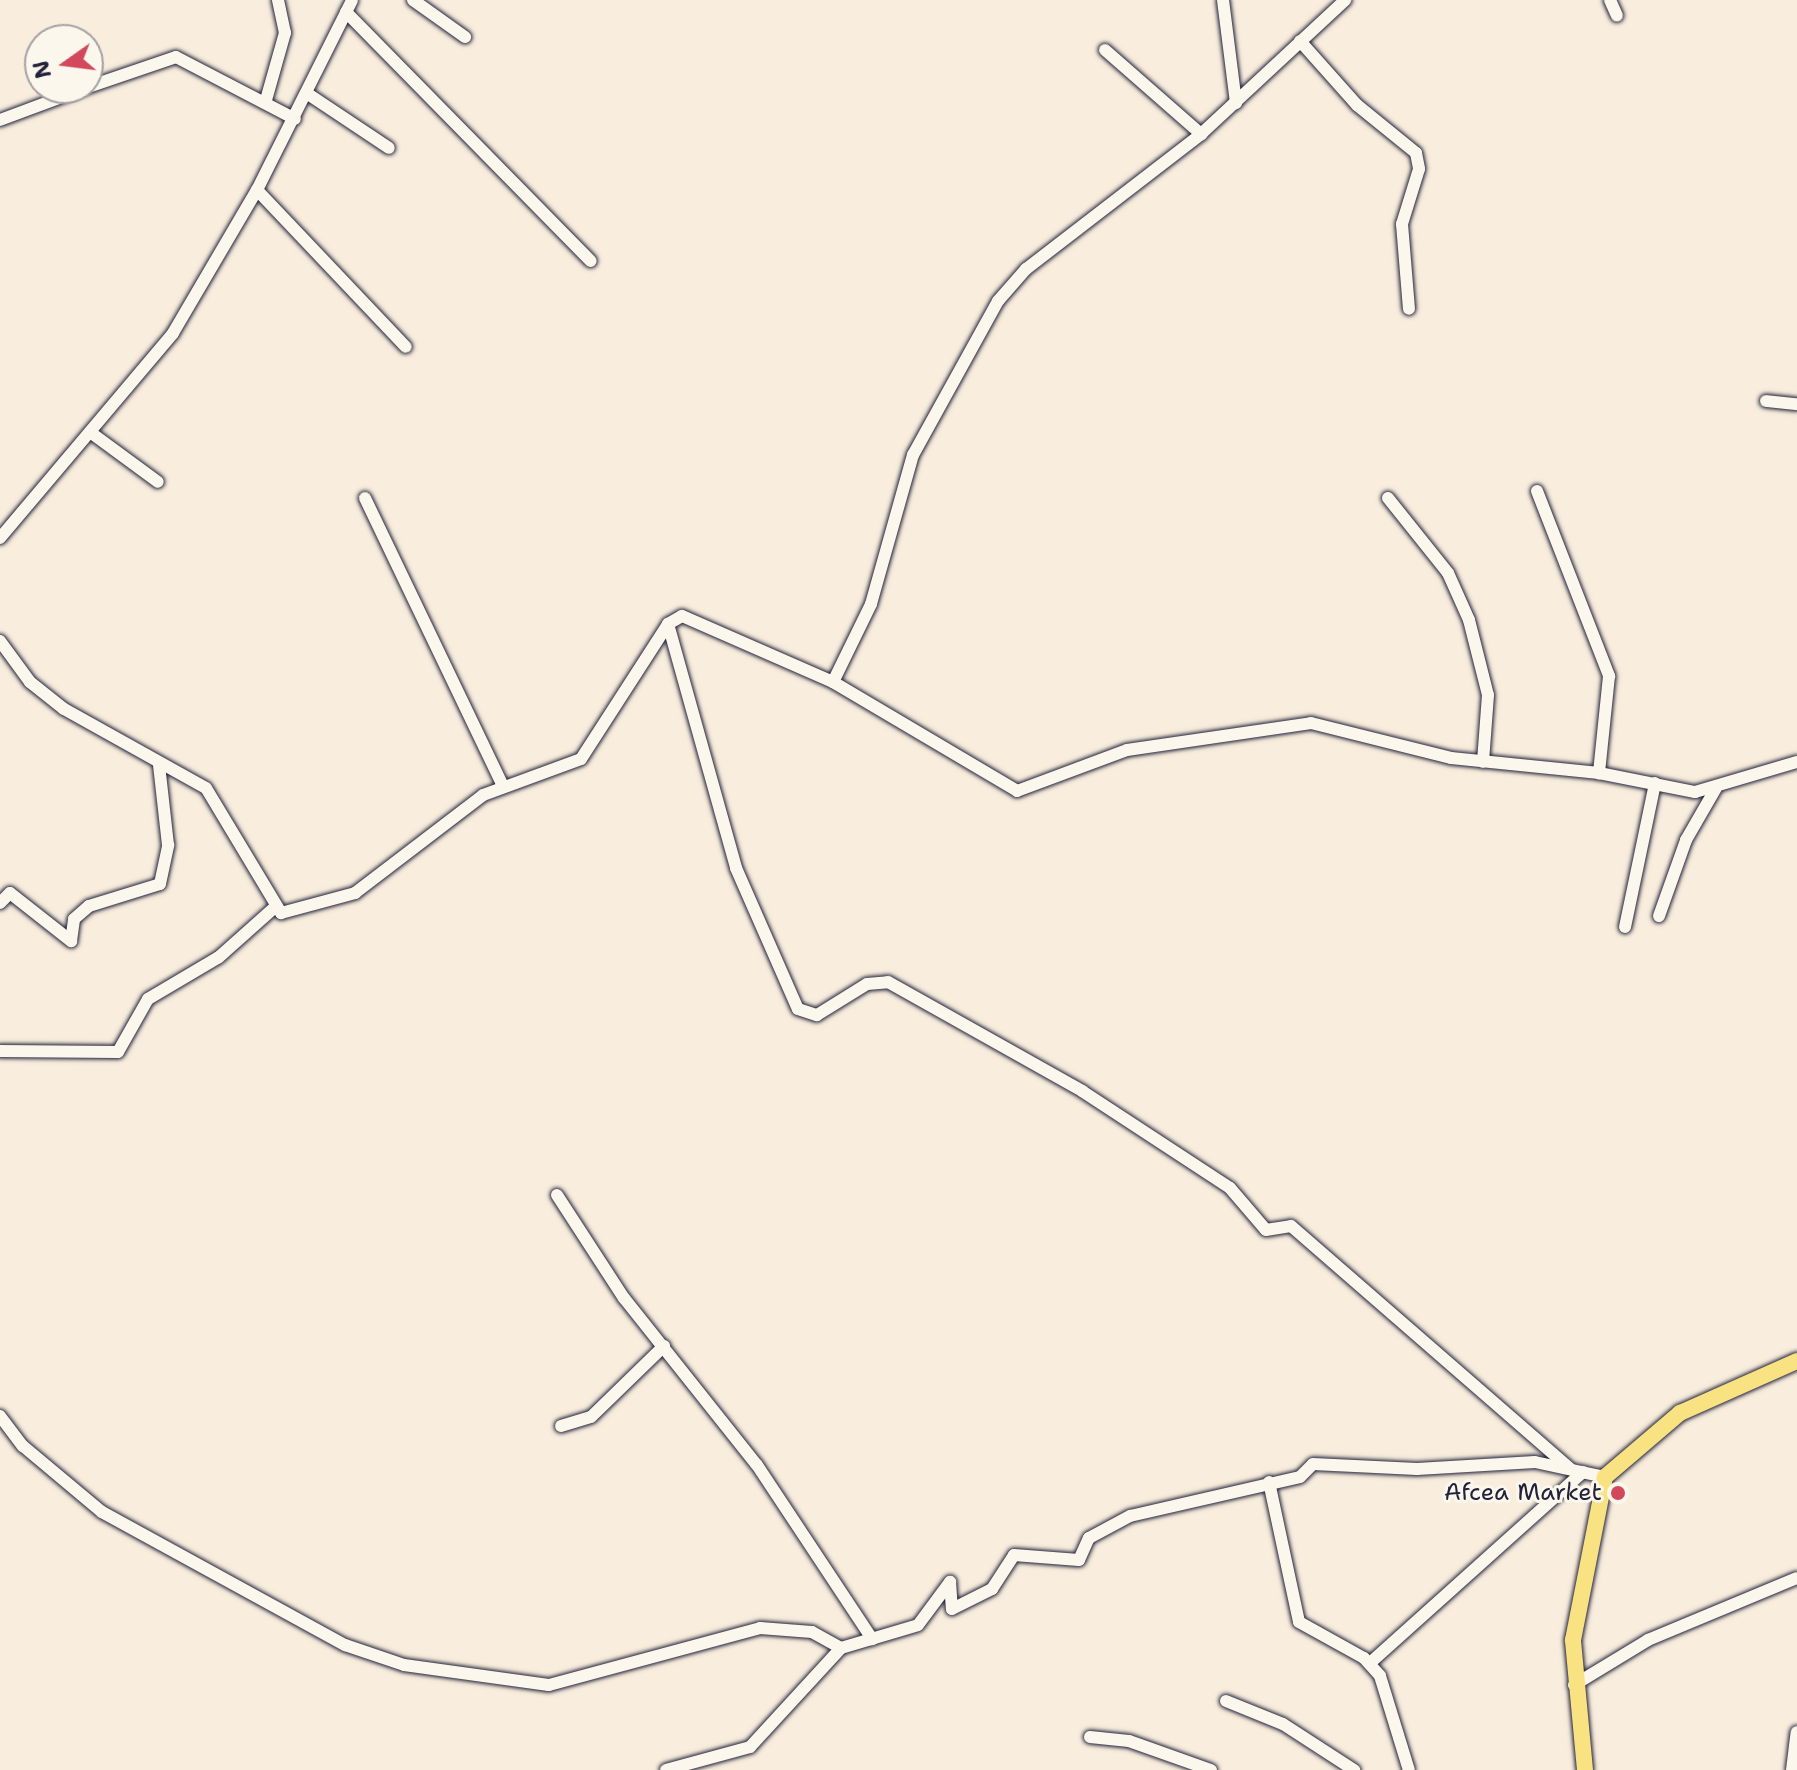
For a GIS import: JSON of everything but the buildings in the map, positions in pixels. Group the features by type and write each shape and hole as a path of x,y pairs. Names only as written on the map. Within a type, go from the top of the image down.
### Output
{"main road":[{"path":"1585,1770 1573,1685 1578,1605 1605,1477 1680,1413 1797,1361"}],"street":[{"path":"266,100 285,33 278,0"},
{"path":"413,0 465,37"},
{"path":"1223,0 1236,103"},
{"path":"833,682 876,589 913,455 998,301 1026,269 1201,134 1345,0"},
{"path":"1610,0 1617,16"},
{"path":"0,538 173,333 257,190 308,94 349,6 591,261"},
{"path":"1300,41 1357,105 1416,153 1402,224 1409,309"},
{"path":"1105,50 1201,134"},
{"path":"104,81 167,56 266,100 295,119"},
{"path":"308,94 389,148"},
{"path":"0,120 44,104"},
{"path":"257,190 406,347"},
{"path":"1766,401 1797,404"},
{"path":"90,432 158,482"},
{"path":"1537,491 1609,676 1599,773"},
{"path":"365,498 503,786"},
{"path":"1388,498 1448,573 1469,620 1488,695 1483,762"},
{"path":"0,641 48,698 220,803 274,908 290,913 355,893 503,786 581,759 668,624 691,618 833,682 1017,791 1127,750 1288,724 1341,725 1420,752 1483,762 1716,788 1797,762"},
{"path":"668,624 736,868 798,1009 817,1015 867,984 888,982 1082,1091 1230,1188 1266,1230 1291,1226 1569,1468"},
{"path":"0,903 10,893 71,941 74,919 89,906 160,884 168,845 159,765"},
{"path":"1625,927 1655,783"},
{"path":"1659,916 1686,840 1716,788"},
{"path":"0,1051 118,1052 148,999 219,957 274,908"},
{"path":"557,1195 664,1346 757,1465 872,1639"},
{"path":"561,1426 591,1417 664,1346"},
{"path":"0,1416 23,1446 102,1512 345,1645 404,1665 549,1685 760,1628 812,1632 841,1648"},
{"path":"666,1770 750,1747 841,1648 918,1625 950,1582 952,1609 992,1589 1014,1555 1079,1560 1089,1538 1130,1516 1300,1477 1313,1464 1417,1469 1506,1460 1569,1468 1605,1477"},
{"path":"1370,1663 1583,1472"},
{"path":"1269,1482 1301,1626 1370,1663 1389,1696 1407,1769"},
{"path":"1573,1685 1648,1640 1797,1578"},
{"path":"1226,1701 1283,1724 1354,1770"},
{"path":"1792,1770 1797,1732"},
{"path":"1090,1737 1129,1741 1211,1770"}],"place":[{"name":"Afcea Market","path":"1618,1493"}]}
